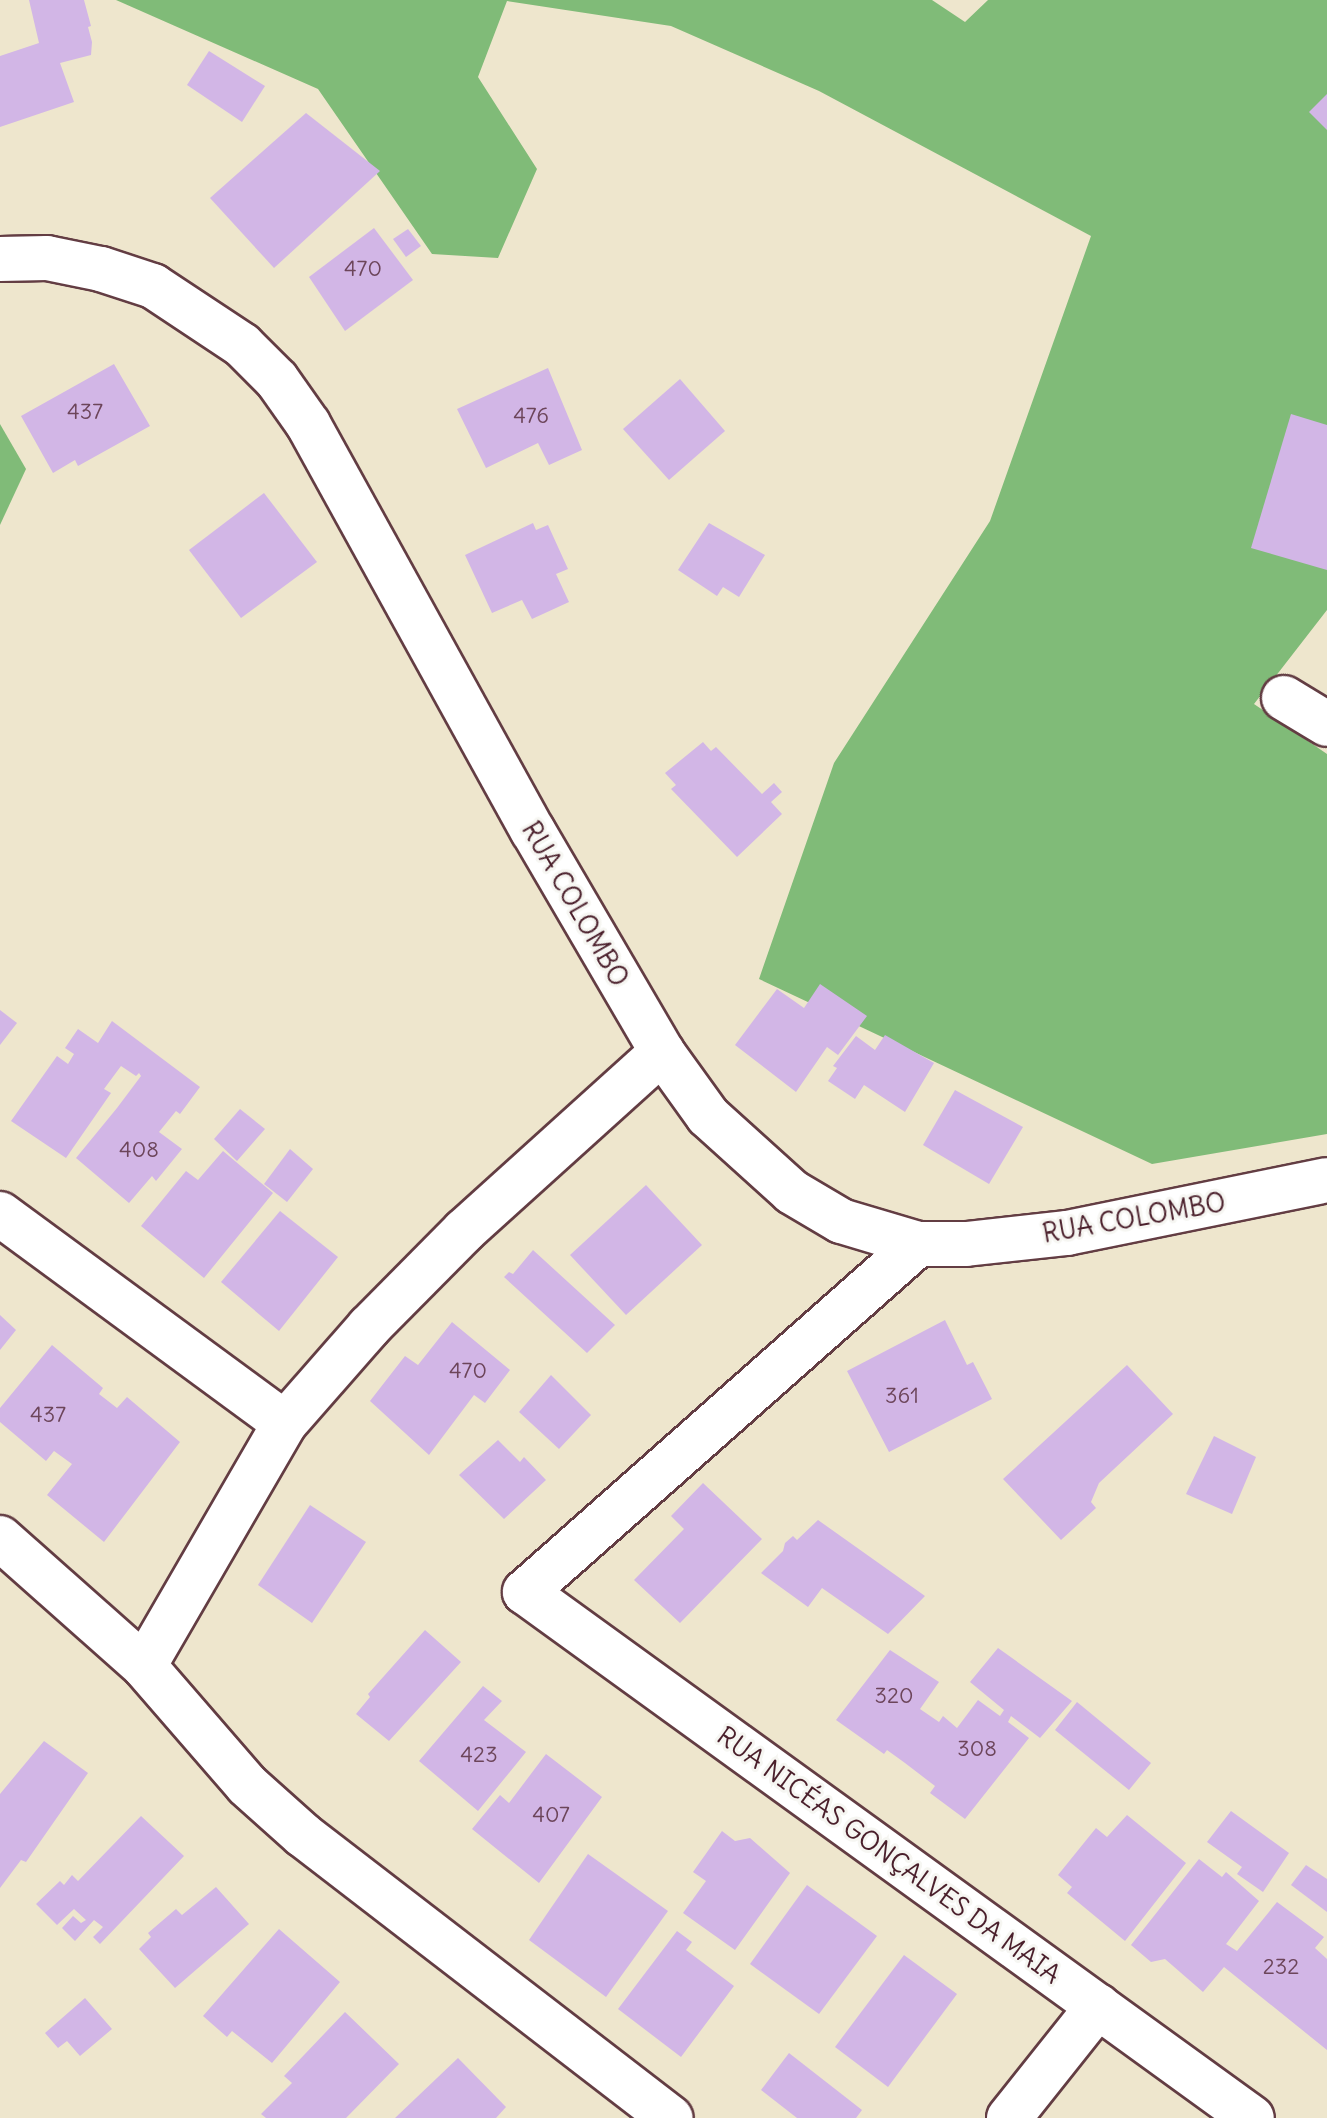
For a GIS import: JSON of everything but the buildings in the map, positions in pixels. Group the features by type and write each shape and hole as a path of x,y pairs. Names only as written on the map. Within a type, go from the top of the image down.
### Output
{"street":[{"name":"RUA COLOMBO","path":"0,259 47,258 101,269 153,286 242,345 277,380 308,424 533,831 662,1052 708,1116 792,1192 841,1221 918,1244 966,1244 1067,1233 1327,1180"},
{"path":"1284,698 1327,724"},
{"path":"144,1666 285,1423 369,1327 464,1231 662,1052"},
{"path":"0,1214 285,1423"},
{"name":"RUA NICÉAS GONÇALVES DA MAIA","path":"918,1244 525,1592 1252,2118"},
{"path":"0,1538 144,1666 247,1785 303,1835 671,2118"},
{"path":"1009,2118 1098,2006"}],"green space":[{"path":"116,0 932,0 965,22 988,0 1327,0 1327,610 1254,704 1327,754 1327,1134 1152,1164 759,979 834,763 990,521 1091,236 819,91 671,26 507,1 478,77 537,169 498,258 432,254 318,89"},
{"path":"0,424 26,469 0,525"}]}
